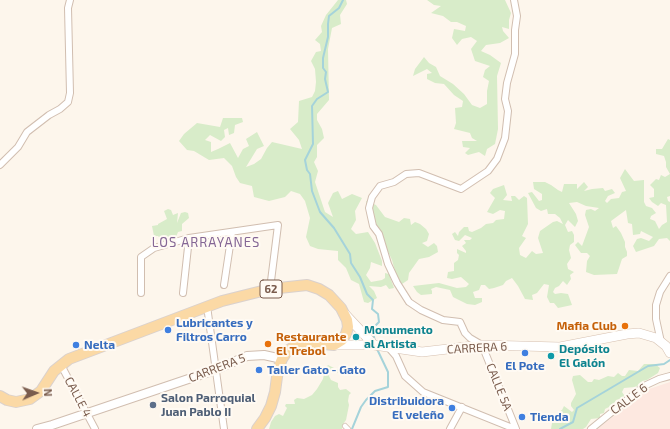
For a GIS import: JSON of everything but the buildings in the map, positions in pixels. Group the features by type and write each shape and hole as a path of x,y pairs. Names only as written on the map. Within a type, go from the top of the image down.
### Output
{"main road":[{"name":"62","path":"0,396 7,400 16,402 30,400 41,391 50,376 61,364 74,356 232,298 270,289 307,285 324,292 334,299 344,313"},
{"path":"344,313 374,345"},
{"path":"334,345 342,340 347,330 347,320 344,313"},
{"name":"CARRERA 6","path":"374,345 422,352 482,346 560,347 633,333 650,336 661,342 669,352"},
{"path":"257,429 271,406 275,392 278,369 282,359 291,348 304,343 314,342 334,345 374,345"}],"street":[{"path":"0,165 18,147 27,132 68,102 70,93 68,8 70,0"},
{"path":"482,346 464,333 460,322 443,320 421,310 409,302 397,283 388,264 379,234 372,226 369,208 372,197 380,186 394,182 406,174 419,173 461,190 488,171 497,159 505,138 508,111 505,99 507,83 515,54 515,30 517,16 514,0"},
{"path":"141,293 141,257 154,248 189,238 278,225 270,289"},
{"path":"224,285 232,232"},
{"path":"183,293 189,238"},
{"path":"661,342 656,312 660,292 670,276"},
{"path":"663,288 670,290"},
{"path":"207,306 224,429"},
{"name":"CALLE 5A","path":"482,346 516,429"},
{"path":"388,347 394,352 405,376 423,392 516,429"},
{"name":"CARRERA 5","path":"37,429 52,426 86,413 215,370 247,356 270,356 282,359"},
{"name":"CALLE 4","path":"61,364 95,429"},
{"name":"CALLE 6","path":"591,429 644,386 670,376"},
{"path":"450,429 462,407"}],"shaded area":[{"path":"670,382 670,429 597,429 649,389"}],"green space":[{"path":"338,0 346,0 347,4 340,15 341,24 332,28 328,49 329,100 317,114 317,120 322,129 324,138 317,145 317,157 314,162 318,171 315,182 325,212 333,217 328,203 333,193 338,191 342,199 352,194 362,198 355,211 356,220 351,229 356,234 368,232 375,243 382,261 382,266 371,262 370,268 366,275 371,282 382,280 385,278 385,273 389,274 394,288 389,289 386,285 381,287 369,286 374,291 377,298 368,303 364,302 359,284 351,280 346,268 338,260 338,251 318,249 310,246 306,237 310,218 305,201 300,194 291,191 285,197 269,201 254,197 252,186 240,183 232,166 224,158 209,160 194,151 187,150 179,141 184,134 197,123 220,127 223,118 242,118 243,122 235,125 234,133 229,135 228,128 224,130 225,137 221,141 210,135 205,140 211,142 211,152 230,143 238,158 243,149 249,146 246,139 257,132 264,146 257,149 246,167 261,159 272,142 302,149 299,140 290,129 298,122 299,101 312,97 315,91 315,69 311,61 316,52 321,51 320,44 315,40 322,32 321,26 326,15"},
{"path":"427,0 505,0 511,13 509,29 502,27 503,31 509,38 500,43 486,45 481,51 490,55 501,63 497,76 498,129 495,144 487,149 485,156 479,152 468,155 465,153 470,148 463,147 462,141 477,141 472,138 470,133 454,129 456,123 455,108 462,107 463,101 454,95 444,84 435,83 427,79 427,74 432,73 427,69 413,76 415,69 424,57 429,63 436,67 440,76 453,84 464,94 472,105 480,108 487,104 489,81 483,77 485,70 490,66 475,61 471,49 477,41 471,37 462,39 457,45 452,38 454,29 465,31 466,26 457,22 451,22 443,16 431,13 441,6 434,5"},
{"path":"668,139 670,140 670,174 666,167 664,156 656,154 656,149 662,149"},
{"path":"625,169 634,181 644,180 644,202 646,206 652,208 656,213 651,216 650,219 655,221 659,229 667,222 666,205 661,203 658,206 652,202 649,198 654,197 654,189 650,185 656,179 659,180 661,175 665,177 670,174 670,196 667,197 668,201 670,202 670,241 667,238 659,239 654,246 636,252 633,246 637,239 641,238 649,241 653,237 641,231 640,234 633,235 632,224 628,223 626,210 611,221 613,228 616,226 621,233 627,252 627,256 622,259 617,274 594,275 586,272 587,261 590,256 587,253 581,253 575,245 578,242 582,246 589,227 585,215 586,210 591,209 595,211 599,208 586,206 577,202 569,203 576,214 578,221 575,227 568,220 565,225 568,232 572,231 574,235 574,242 570,245 569,250 571,258 567,264 568,269 574,272 570,275 571,279 567,285 563,281 555,288 553,292 555,294 568,294 572,305 558,308 554,303 550,303 547,297 549,285 544,284 537,293 532,295 533,300 525,299 512,278 506,281 503,285 494,288 489,289 485,285 481,285 479,290 473,292 475,298 482,298 482,302 475,305 467,304 453,297 450,290 436,287 431,289 432,294 421,295 413,286 439,283 457,288 466,287 469,284 461,277 452,279 447,278 448,272 454,271 454,263 458,260 459,255 457,253 457,249 466,253 462,246 466,243 464,240 470,240 472,238 465,235 459,241 455,240 452,234 455,232 458,236 459,232 464,227 468,227 469,231 472,232 486,224 504,219 505,211 500,210 493,214 487,212 495,198 490,193 493,189 504,185 507,195 503,200 512,201 511,196 515,196 519,200 524,196 527,198 528,224 522,236 526,238 519,248 520,255 526,258 532,251 536,254 543,253 538,238 540,231 553,222 557,221 563,224 560,218 555,214 548,214 547,209 541,211 536,208 528,193 532,192 539,201 542,200 542,194 534,189 533,182 545,182 562,192 564,184 577,184 577,189 584,182 588,187 584,191 603,188 605,191 612,189 615,193 608,196 605,201 607,203 611,199 619,198 622,192 626,191 620,178"},
{"path":"366,201 376,205 385,217 399,222 404,218 410,219 411,225 415,222 420,224 429,234 427,241 422,243 428,247 434,243 437,246 438,252 429,257 419,259 409,273 408,280 402,284 398,282 392,260 368,210"},
{"path":"168,209 171,210 173,215 178,213 177,223 181,213 188,213 189,218 182,224 182,231 178,232 174,242 164,242 158,236 154,236 152,226 158,225 167,219 164,211"},
{"path":"644,364 655,364 660,368 658,373 647,380 642,381 640,385 624,388 622,392 624,395 623,398 616,400 613,405 605,409 604,413 600,414 600,418 591,419 583,429 551,429 552,423 560,422 559,418 561,415 557,413 562,410 564,406 572,412 574,410 571,406 576,394 572,380 573,376 580,375 588,382 592,382 594,379 599,380 608,376 614,377 618,373 625,376 629,370 638,371"},
{"path":"328,365 340,370 341,373 330,372 329,376 331,380 338,383 340,390 346,389 351,393 349,395 346,420 342,429 269,429 275,416 279,414 283,416 287,408 285,406 286,404 295,404 294,400 297,398 304,399 312,395 323,379 325,369"}],"waterway":[{"path":"343,0 339,8 329,16 328,37 323,58 323,68 326,72 325,79 328,92 317,99 312,106 313,144 305,160 307,170 310,174 312,191 320,212 334,228 350,254 351,263 360,277 367,294 373,300 372,309 378,314 379,322 372,329 375,341"},
{"path":"352,429 361,407 366,400 375,391 388,387 388,372 377,349"},
{"path":"560,429 573,422 577,408 648,366 664,364 670,360"}],"place":[{"name":"Mafia Club","path":"625,326"},
{"name":"Lubricantes y Filtros Carro","path":"168,330"},
{"name":"Monumento al Artista","path":"356,337"},
{"name":"Restaurante El Trebol","path":"268,344"},
{"name":"Nelta","path":"76,345"},
{"name":"El Pote","path":"525,353"},
{"name":"Depósito El Galón","path":"551,356"},
{"name":"Taller Gato - Gato","path":"259,370"},
{"name":"Salon Parroquial Juan Pablo II","path":"153,405"},
{"name":"Distribuidora El veleño","path":"452,408"},
{"name":"Tienda","path":"522,417"}],"district":[{"name":"LOS ARRAYANES","path":"206,243"}]}
